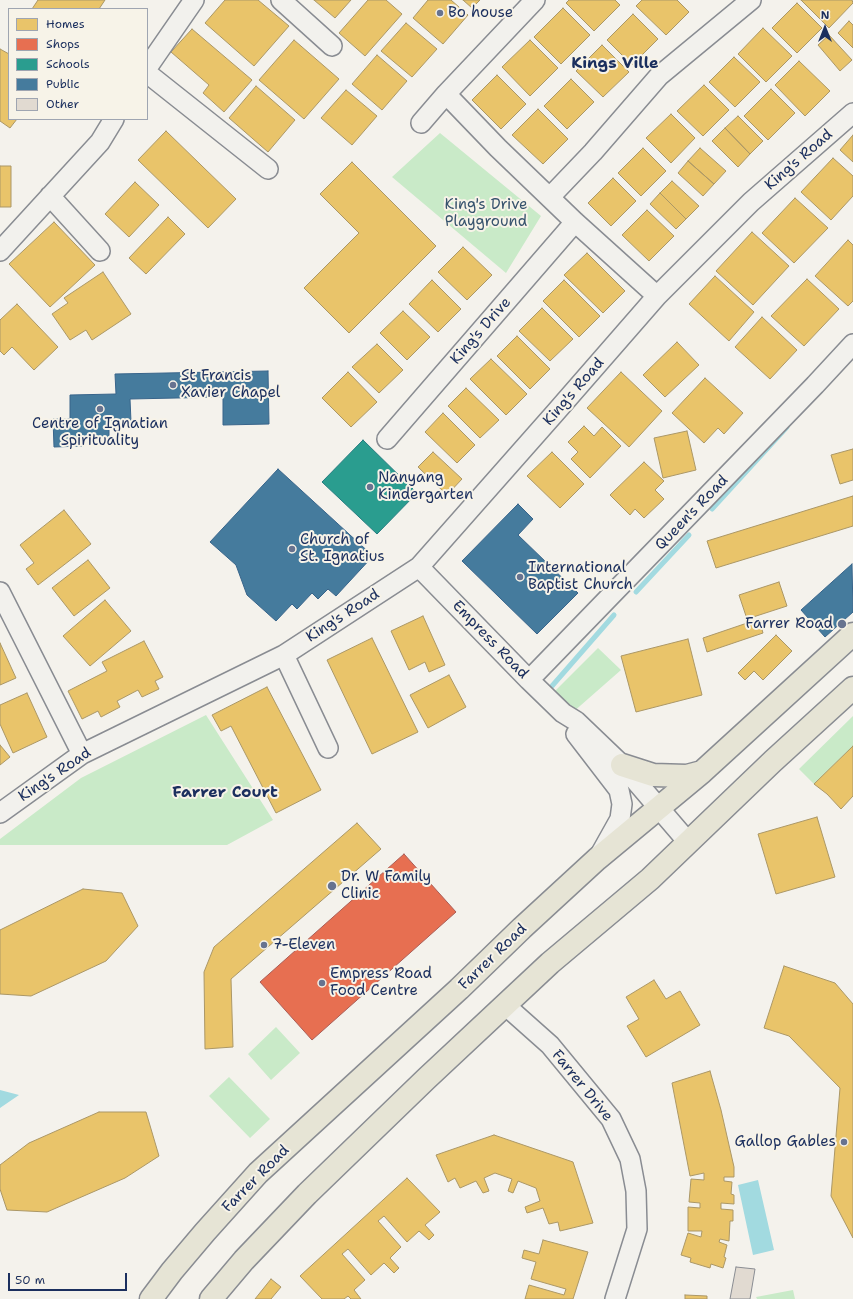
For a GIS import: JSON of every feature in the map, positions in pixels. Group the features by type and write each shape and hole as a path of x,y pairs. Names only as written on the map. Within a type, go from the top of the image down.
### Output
{"highway":[{"name":"Farrer Road","path":"152,1299 172,1271 258,1173 459,989 522,928 597,859 702,772 853,634"},
{"path":"211,1299 244,1260 307,1194 426,1079 550,963 650,879 773,761 853,688"},
{"path":"622,765 653,775 687,776 702,772"}],"street":[{"path":"148,67 194,0"},
{"path":"280,0 332,46"},
{"path":"421,123 446,94 535,0"},
{"path":"550,197 593,152 659,76 752,0"},
{"path":"148,74 268,169"},
{"path":"446,94 498,148 575,222 657,296"},
{"name":"King's Road","path":"0,813 82,754 284,655 419,567 555,414 657,296 751,202 853,113"},
{"path":"0,251 100,142 113,120"},
{"path":"50,196 100,251"},
{"name":"King's Drive","path":"387,440 575,222"},
{"name":"Queen's Road","path":"529,680 853,344"},
{"name":"Empress Road","path":"419,567 529,680 563,713 576,721 622,765 688,842"},
{"path":"0,592 82,754"},
{"path":"284,655 328,748"},
{"name":"Empress Road","path":"563,713 570,727 619,790 622,804 620,819 597,859"},
{"name":"Farrer Drive","path":"505,1005 550,1045 611,1118 630,1158 636,1191 637,1229 615,1299"}],"green space":[{"name":"King's Drive Playground","path":"440,133 541,216 506,273 392,177"},
{"path":"598,648 621,670 572,713 550,696"},
{"path":"206,715 273,820 227,845 0,845 0,839 81,778"},
{"path":"853,716 853,746 814,784 799,769"},
{"path":"276,1027 300,1053 271,1080 248,1054"},
{"path":"229,1077 270,1119 250,1138 209,1096"},
{"path":"793,1290 795,1299 757,1299 756,1297"}],"water":[{"path":"0,1090 19,1095 0,1108"},
{"path":"758,1180 774,1250 753,1255 738,1185"}],"building: Homes":[{"path":"38,0 105,0 100,8 33,8"},
{"path":"225,0 258,0 289,26 254,66 205,23"},
{"path":"314,0 351,0 335,18"},
{"path":"368,0 386,0 402,14 365,56 339,33"},
{"path":"428,0 451,0 468,15 443,44 413,18"},
{"path":"463,0 480,0 472,8"},
{"path":"569,0 615,0 620,5 594,31 566,3"},
{"path":"642,0 677,0 689,12 666,35 636,6"},
{"path":"801,0 852,0 853,3 829,28"},
{"path":"797,3 822,28 797,53 772,28"},
{"path":"563,8 590,35 561,64 534,37"},
{"path":"633,14 658,39 632,65 607,40"},
{"path":"849,21 853,25 853,48 838,33"},
{"path":"406,23 437,49 412,77 381,51"},
{"path":"763,28 792,56 766,82 738,54"},
{"path":"192,29 252,80 224,112 203,93 209,85 171,52"},
{"path":"829,35 852,60 840,71 818,45"},
{"path":"294,40 339,79 304,119 259,80"},
{"path":"530,40 558,68 530,96 502,67"},
{"path":"602,45 629,72 603,97 576,71"},
{"path":"0,49 8,53 8,120 16,120 10,128 0,121"},
{"path":"377,55 407,81 382,110 352,84"},
{"path":"734,57 760,82 735,107 709,82"},
{"path":"799,61 830,91 805,116 775,85"},
{"path":"497,75 526,104 501,129 472,100"},
{"path":"571,79 594,102 567,129 544,106"},
{"path":"704,85 729,110 703,136 677,111"},
{"path":"256,86 295,120 268,152 229,118"},
{"path":"771,89 795,113 768,140 744,116"},
{"path":"346,90 377,116 352,145 321,118"},
{"path":"538,109 568,139 543,164 512,135"},
{"path":"671,114 695,138 671,163 646,138"},
{"path":"738,116 763,141 750,154 725,128"},
{"path":"725,128 750,154 738,167 712,141"},
{"path":"166,131 236,199 208,228 138,160"},
{"path":"853,135 853,162 840,150"},
{"path":"643,148 666,171 641,196 618,173"},
{"path":"700,148 726,171 714,184 688,161"},
{"path":"833,158 853,176 853,196 831,220 801,192"},
{"path":"688,161 714,184 703,196 678,173"},
{"path":"352,162 436,246 349,333 304,288 359,233 320,194"},
{"path":"0,166 11,166 11,207 0,207"},
{"path":"613,178 636,201 611,226 588,203"},
{"path":"672,181 699,206 686,219 660,193"},
{"path":"135,182 159,205 129,237 105,214"},
{"path":"660,193 686,219 676,229 650,204"},
{"path":"795,198 828,228 794,263 762,233"},
{"path":"647,210 674,236 649,261 622,235"},
{"path":"168,217 185,234 146,274 129,258"},
{"path":"54,222 95,265 50,307 9,264"},
{"path":"752,232 789,266 753,305 716,271"},
{"path":"848,240 853,245 853,301 848,306 815,276"},
{"path":"463,247 492,275 467,300 438,272"},
{"path":"587,253 625,291 603,313 564,275"},
{"path":"103,272 131,314 92,340 86,330 70,340 52,314 68,303 64,298"},
{"path":"715,276 754,312 729,341 689,304"},
{"path":"807,279 839,309 804,346 771,316"},
{"path":"432,280 461,309 438,332 409,304"},
{"path":"564,280 600,316 579,337 543,301"},
{"path":"17,304 58,347 34,370 12,347 4,355 0,351 0,320"},
{"path":"542,308 573,339 550,361 519,331"},
{"path":"403,311 430,337 407,360 380,333"},
{"path":"762,317 797,350 770,379 735,347"},
{"path":"517,336 550,369 530,389 497,356"},
{"path":"677,342 699,365 665,397 643,375"},
{"path":"377,344 403,370 379,393 352,367"},
{"path":"491,359 527,394 506,415 470,379"},
{"path":"348,372 377,402 351,427 322,398"},
{"path":"621,372 662,411 629,447 587,408"},
{"path":"705,378 743,413 724,434 718,428 704,443 672,413"},
{"path":"466,388 499,420 480,438 448,406"},
{"path":"443,413 475,445 457,463 425,432"},
{"path":"584,426 594,436 602,427 621,446 590,478 571,459 578,452 568,442"},
{"path":"687,431 696,470 663,478 654,438"},
{"path":"853,449 853,480 840,484 831,455"},
{"path":"433,452 462,479 447,495 418,467"},
{"path":"552,452 584,484 560,508 527,476"},
{"path":"644,462 664,481 655,490 664,499 644,518 635,509 630,515 610,495"},
{"path":"853,496 853,526 716,568 707,541"},
{"path":"64,510 91,544 38,585 26,569 34,563 20,545"},
{"path":"88,560 110,588 74,616 52,588"},
{"path":"779,582 787,606 747,619 739,595"},
{"path":"105,600 131,631 90,666 63,636"},
{"path":"423,616 445,665 429,672 425,662 409,670 391,631"},
{"path":"759,619 763,633 707,652 703,638"},
{"path":"776,635 792,651 763,680 754,671 745,680 738,673"},
{"path":"372,638 418,732 372,754 327,660"},
{"path":"688,639 702,695 636,712 621,656"},
{"path":"144,641 163,677 155,681 159,689 142,697 138,690 117,701 120,707 101,717 98,711 82,719 68,691 107,671 102,662"},
{"path":"0,643 16,678 0,685"},
{"path":"449,675 466,707 428,728 410,695"},
{"path":"267,687 321,790 276,813 231,726 221,731 212,715"},
{"path":"27,693 47,737 13,753 0,724 0,705"},
{"path":"0,745 10,757 0,765"},
{"path":"853,746 853,796 841,809 827,794 814,784"},
{"path":"817,817 835,877 776,894 758,834"},
{"path":"357,823 381,849 231,979 233,1047 205,1049 204,972 214,947"},
{"path":"83,889 122,893 138,926 106,961 31,996 0,994 0,930"},
{"name":"Gallop Gables","path":"784,966 835,983 853,1004 853,1238 831,1196 840,1088 789,1036 764,1028"},
{"path":"654,980 666,999 680,991 700,1025 646,1057 627,1026 639,1019 626,997"},
{"path":"710,1071 721,1110 734,1167 734,1177 724,1177 724,1181 732,1182 731,1194 734,1195 734,1204 721,1203 721,1209 733,1210 733,1221 730,1221 729,1241 720,1239 719,1242 727,1245 724,1257 726,1258 723,1268 711,1264 710,1268 690,1262 691,1258 681,1255 688,1233 701,1237 702,1231 688,1231 688,1207 700,1208 700,1203 689,1202 691,1179 704,1180 704,1173 690,1176 672,1083"},
{"path":"99,1112 146,1112 159,1156 125,1178 47,1212 7,1210 0,1189 0,1165 29,1143"},
{"path":"494,1135 573,1162 593,1223 560,1231 558,1222 549,1224 543,1208 527,1213 525,1207 540,1201 536,1188 518,1181 513,1193 508,1191 512,1179 495,1173 484,1178 489,1191 483,1193 476,1181 460,1188 455,1178 448,1182 436,1155"},
{"path":"407,1178 440,1212 425,1225 434,1235 429,1240 419,1231 407,1242 384,1216 378,1221 401,1247 390,1258 399,1268 394,1273 384,1263 371,1275 348,1249 342,1254 365,1280 354,1290 361,1299 351,1299 348,1296 344,1299 322,1299 300,1276"},
{"path":"543,1240 588,1252 573,1299 525,1299 529,1285 564,1295 566,1289 531,1279 536,1262 522,1258 524,1250 539,1254"},
{"path":"271,1279 281,1287 271,1299 255,1299"},
{"path":"685,1295 707,1296 707,1299 685,1299"}],"building: Shops":[{"path":"404,854 456,912 312,1040 260,982"}],"building: Schools":[{"name":"Nanyang Kindergarten","path":"363,440 417,493 377,534 322,482"}],"building: Public":[{"name":"Centre of Ignatian Spirituality","path":"268,371 269,424 223,425 223,397 130,399 131,422 109,423 109,438 82,439 82,446 54,447 53,419 70,419 70,395 116,394 115,374"},
{"name":"Church of St. Ignatius","path":"278,469 373,556 336,596 328,589 318,599 312,593 297,609 292,604 276,621 247,595 236,565 210,542"},
{"name":"International Baptist Church","path":"518,504 533,519 518,535 578,593 537,634 462,561"},
{"path":"852,564 853,612 825,637 801,610"}],"building: Other":[{"path":"736,1267 755,1269 750,1299 730,1299"}],"waterway":[{"path":"712,509 787,427"},
{"path":"636,592 689,535"},
{"path":"552,686 614,615"}],"place":[{"name":"Bo house","path":"440,13"},
{"name":"St Francis Xavier Chapel","path":"173,385"},
{"name":"Centre of Ignatian Spirituality","path":"100,409"},
{"name":"Nanyang Kindergarten","path":"370,487"},
{"name":"Church of St. Ignatius","path":"292,549"},
{"name":"International Baptist Church","path":"520,577"},
{"name":"Farrer Road","path":"842,624"},
{"name":"Dr. W Family Clinic","path":"332,886"},
{"name":"7-Eleven","path":"264,945"},
{"name":"Empress Road Food Centre","path":"322,983"},
{"name":"Gallop Gables","path":"844,1142"}],"district":[{"name":"Kings Ville","path":"615,64"},
{"name":"Farrer Court","path":"225,793"}]}
